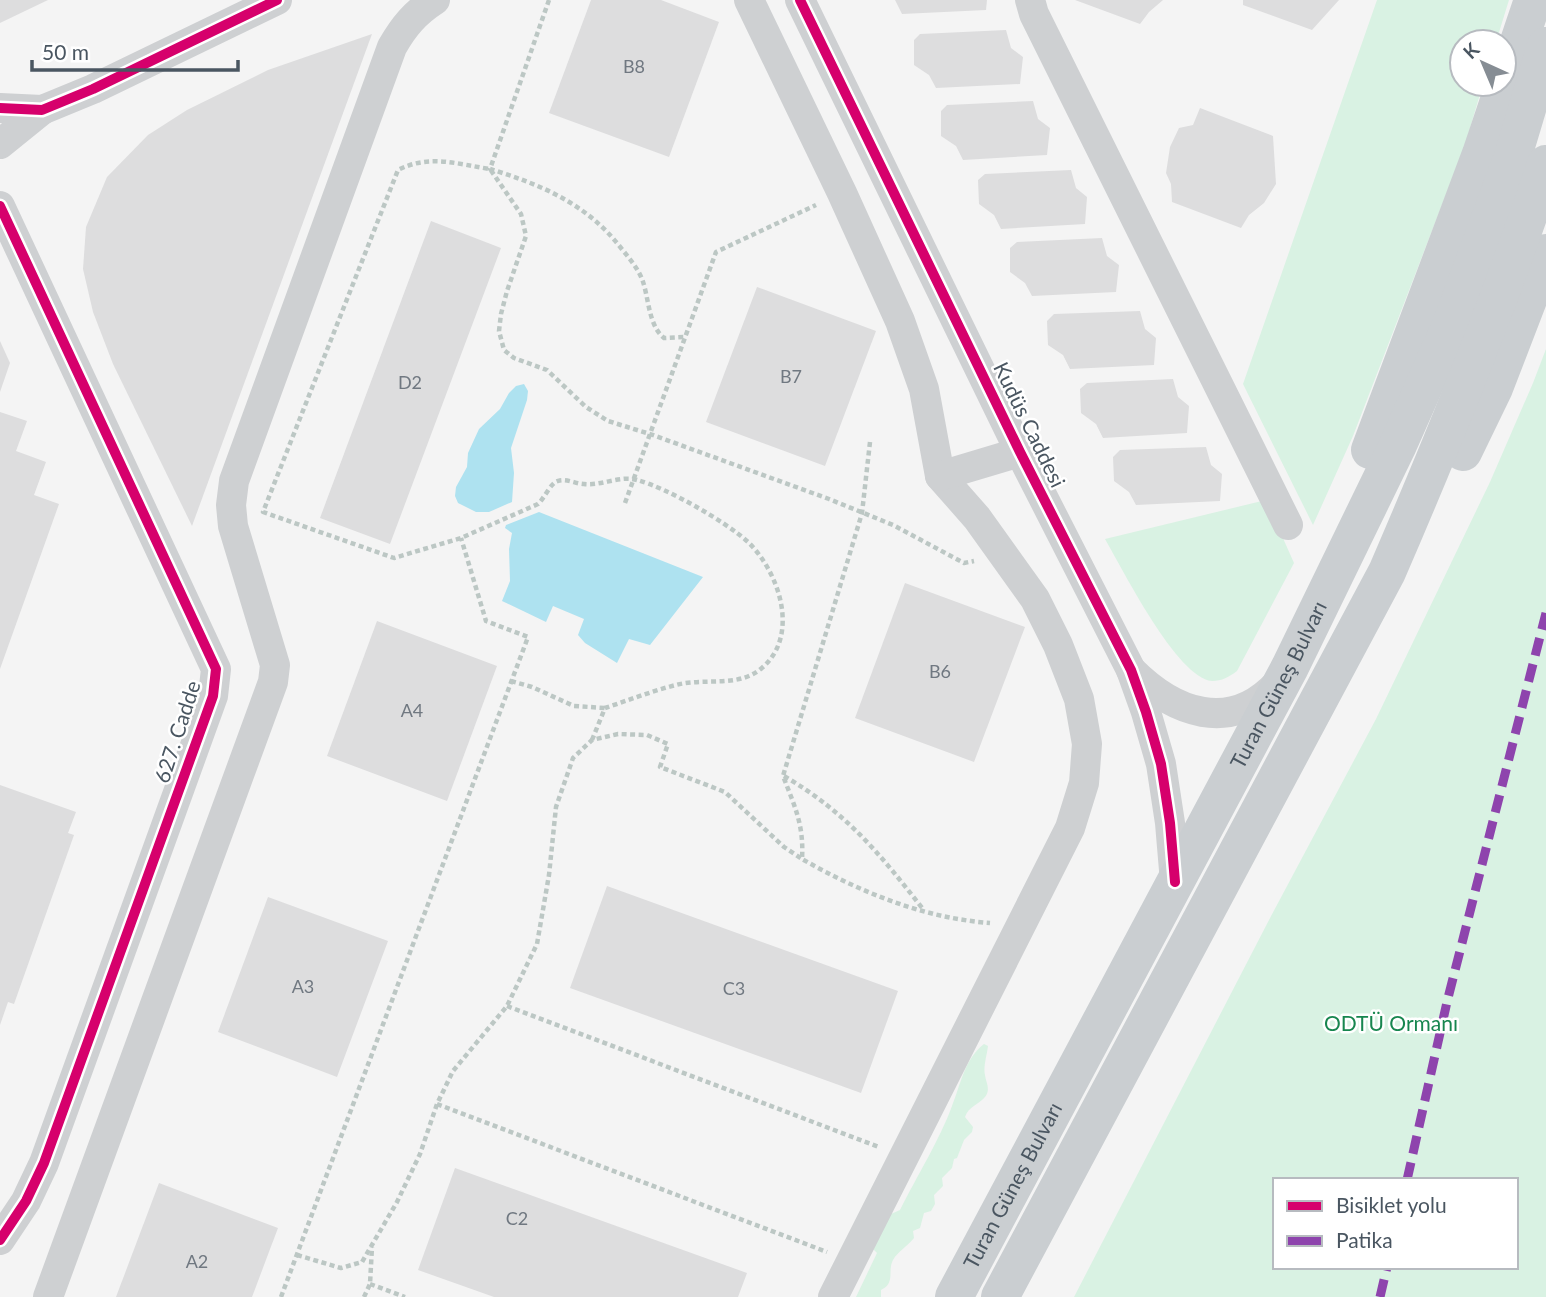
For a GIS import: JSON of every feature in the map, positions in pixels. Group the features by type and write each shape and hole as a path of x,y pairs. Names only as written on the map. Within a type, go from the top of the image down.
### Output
{"main road":[{"path":"1350,545 1371,445 1481,154 1533,0"},
{"name":"Turan Güneş Bulvarı","path":"954,1297 1286,675 1397,447 1451,325 1513,156 1546,46"},
{"name":"Turan Güneş Bulvarı","path":"1000,1297 1387,572 1479,349 1546,164"},
{"path":"1387,572 1441,490 1468,442 1494,388 1546,253"}],"street":[{"path":"0,143 42,110 93,89 277,0"},
{"path":"48,1297 273,682 275,665 233,526 231,505 234,481 392,47 410,19 435,0"},
{"path":"750,0 900,321 924,388 940,476 977,518 1035,599 1058,645 1079,699 1087,744 1084,783 1070,828 833,1297"},
{"name":"Kudüs Caddesi","path":"800,0 1020,452 1131,670 1161,764 1172,835 1175,882"},
{"path":"1030,0 1288,525"},
{"path":"0,108 42,110"},
{"path":"0,122 0,143"},
{"name":"627. Cadde","path":"0,206 216,669 213,696 44,1163 26,1201 0,1241"},
{"path":"940,476 1020,452"},
{"name":"Kudüs Caddesi","path":"1131,670 1151,688 1169,699 1210,714 1236,712 1249,707 1265,696 1286,675"}],"path":[{"path":"490,169 549,0"},
{"path":"511,681 532,687 574,706 605,708 677,684 705,680 726,682 747,677 764,667 776,648 783,624 777,589 766,566 749,543 720,521 662,489 634,478 600,484 558,480 538,504 461,538 394,558 263,512 398,170 413,162 430,160 490,169 525,180 570,202 596,220 638,268 659,334 664,338 685,337"},
{"path":"490,169 521,215 526,236 507,291 499,331 504,350 514,358 547,370 586,407 608,421 650,434 893,525 964,563 1007,558"},
{"path":"625,503 716,252 842,193"},
{"path":"802,859 803,836 799,818 783,776 862,513 870,442"},
{"path":"281,1297 528,637 486,621 461,538"},
{"path":"297,1255 341,1268 362,1262 420,1154 437,1104 453,1071 507,1006 537,944 549,875 556,807 573,758 592,740 605,708"},
{"path":"592,740 618,734 647,735 668,744 660,767 725,792 784,847 852,886 881,899 969,922 1022,926"},
{"path":"783,776 810,791 841,815 879,853 925,911"},
{"path":"507,1006 904,1157"},
{"path":"437,1104 851,1261"},
{"path":"364,1297 370,1284 372,1245"},
{"path":"370,1284 405,1297"}],"green space":[{"path":"1377,0 1509,0 1500,28 1448,28 1448,98 1479,98 1465,145 1353,436 1313,525 1243,384"},
{"name":"ODTÜ Ormanı","path":"1546,349 1546,1297 1074,1297 1376,719 1490,482"},
{"path":"1266,500 1294,563 1237,671 1212,681 1198,675 1168,643 1105,539"},
{"path":"984,1044 988,1046 984,1068 988,1091 965,1117 973,1127 972,1132 964,1140 952,1168 942,1178 943,1186 934,1195 935,1204 931,1211 924,1213 920,1228 913,1231 914,1238 893,1260 890,1280 881,1290 881,1297 856,1297 877,1253 873,1249 891,1214 900,1210 941,1132 967,1065"}],"water":[{"path":"524,384 528,391 527,400 511,448 514,473 512,502 489,512 476,512 458,503 455,496 456,487 467,467 468,453 479,429 500,409 516,386"},
{"path":"539,512 703,577 650,645 629,639 617,663 585,643 578,635 584,619 553,606 546,622 502,601 510,581 509,549 512,533 505,528 506,525"}],"building":[{"path":"0,0 48,0 0,23"},
{"path":"591,0 661,0 719,22 669,157 549,113"},
{"path":"895,0 987,0 986,10 902,14"},
{"path":"1075,0 1163,0 1140,24"},
{"path":"1243,0 1339,0 1312,30 1243,5"},
{"path":"1006,30 1011,48 1023,57 1020,84 936,88 929,75 914,65 914,40 920,34"},
{"path":"372,34 192,526 113,364 93,312 83,269 86,227 107,177 148,135 187,110 268,70"},
{"path":"1033,101 1038,119 1050,128 1047,155 963,160 956,146 941,136 941,111 947,105"},
{"path":"1200,108 1273,136 1276,184 1264,203 1249,215 1241,228 1172,202 1171,184 1166,173 1170,147 1179,128 1193,125"},
{"path":"1071,170 1076,188 1087,197 1085,224 1001,229 994,215 979,204 978,180 985,174"},
{"path":"431,221 501,248 390,544 320,518"},
{"path":"1102,238 1107,256 1119,265 1116,292 1032,296 1025,283 1010,272 1010,248 1017,242"},
{"path":"757,287 876,331 825,466 706,422"},
{"path":"1140,311 1145,329 1156,338 1154,365 1070,369 1063,355 1048,345 1047,321 1054,314"},
{"path":"0,341 10,363 0,392"},
{"path":"1173,379 1178,397 1189,406 1187,433 1103,438 1096,424 1081,413 1080,389 1087,383"},
{"path":"0,412 27,421 16,451 46,462 34,495 59,504 0,669"},
{"path":"1206,447 1211,465 1222,474 1220,501 1136,505 1129,492 1114,481 1113,457 1120,450"},
{"path":"905,583 1025,627 974,762 855,718"},
{"path":"377,621 497,666 447,801 327,756"},
{"path":"0,785 76,812 68,833 74,835 14,1004 8,1002 0,1025"},
{"path":"607,886 898,991 861,1093 570,988"},
{"path":"268,897 388,941 337,1077 218,1032"},
{"path":"455,1168 747,1273 738,1297 494,1297 418,1270"},
{"path":"159,1183 278,1228 252,1297 116,1297"}],"marked path":[{"path":"1407,1178 1447,1002 1546,613"},
{"path":"1380,1297 1387,1269"}],"cycle path":[{"path":"0,108 42,110 93,89 277,0"},
{"path":"800,0 1020,452 1131,670 1161,764 1175,882"},
{"path":"0,206 216,669 213,696 44,1163 26,1201 0,1240"}]}
